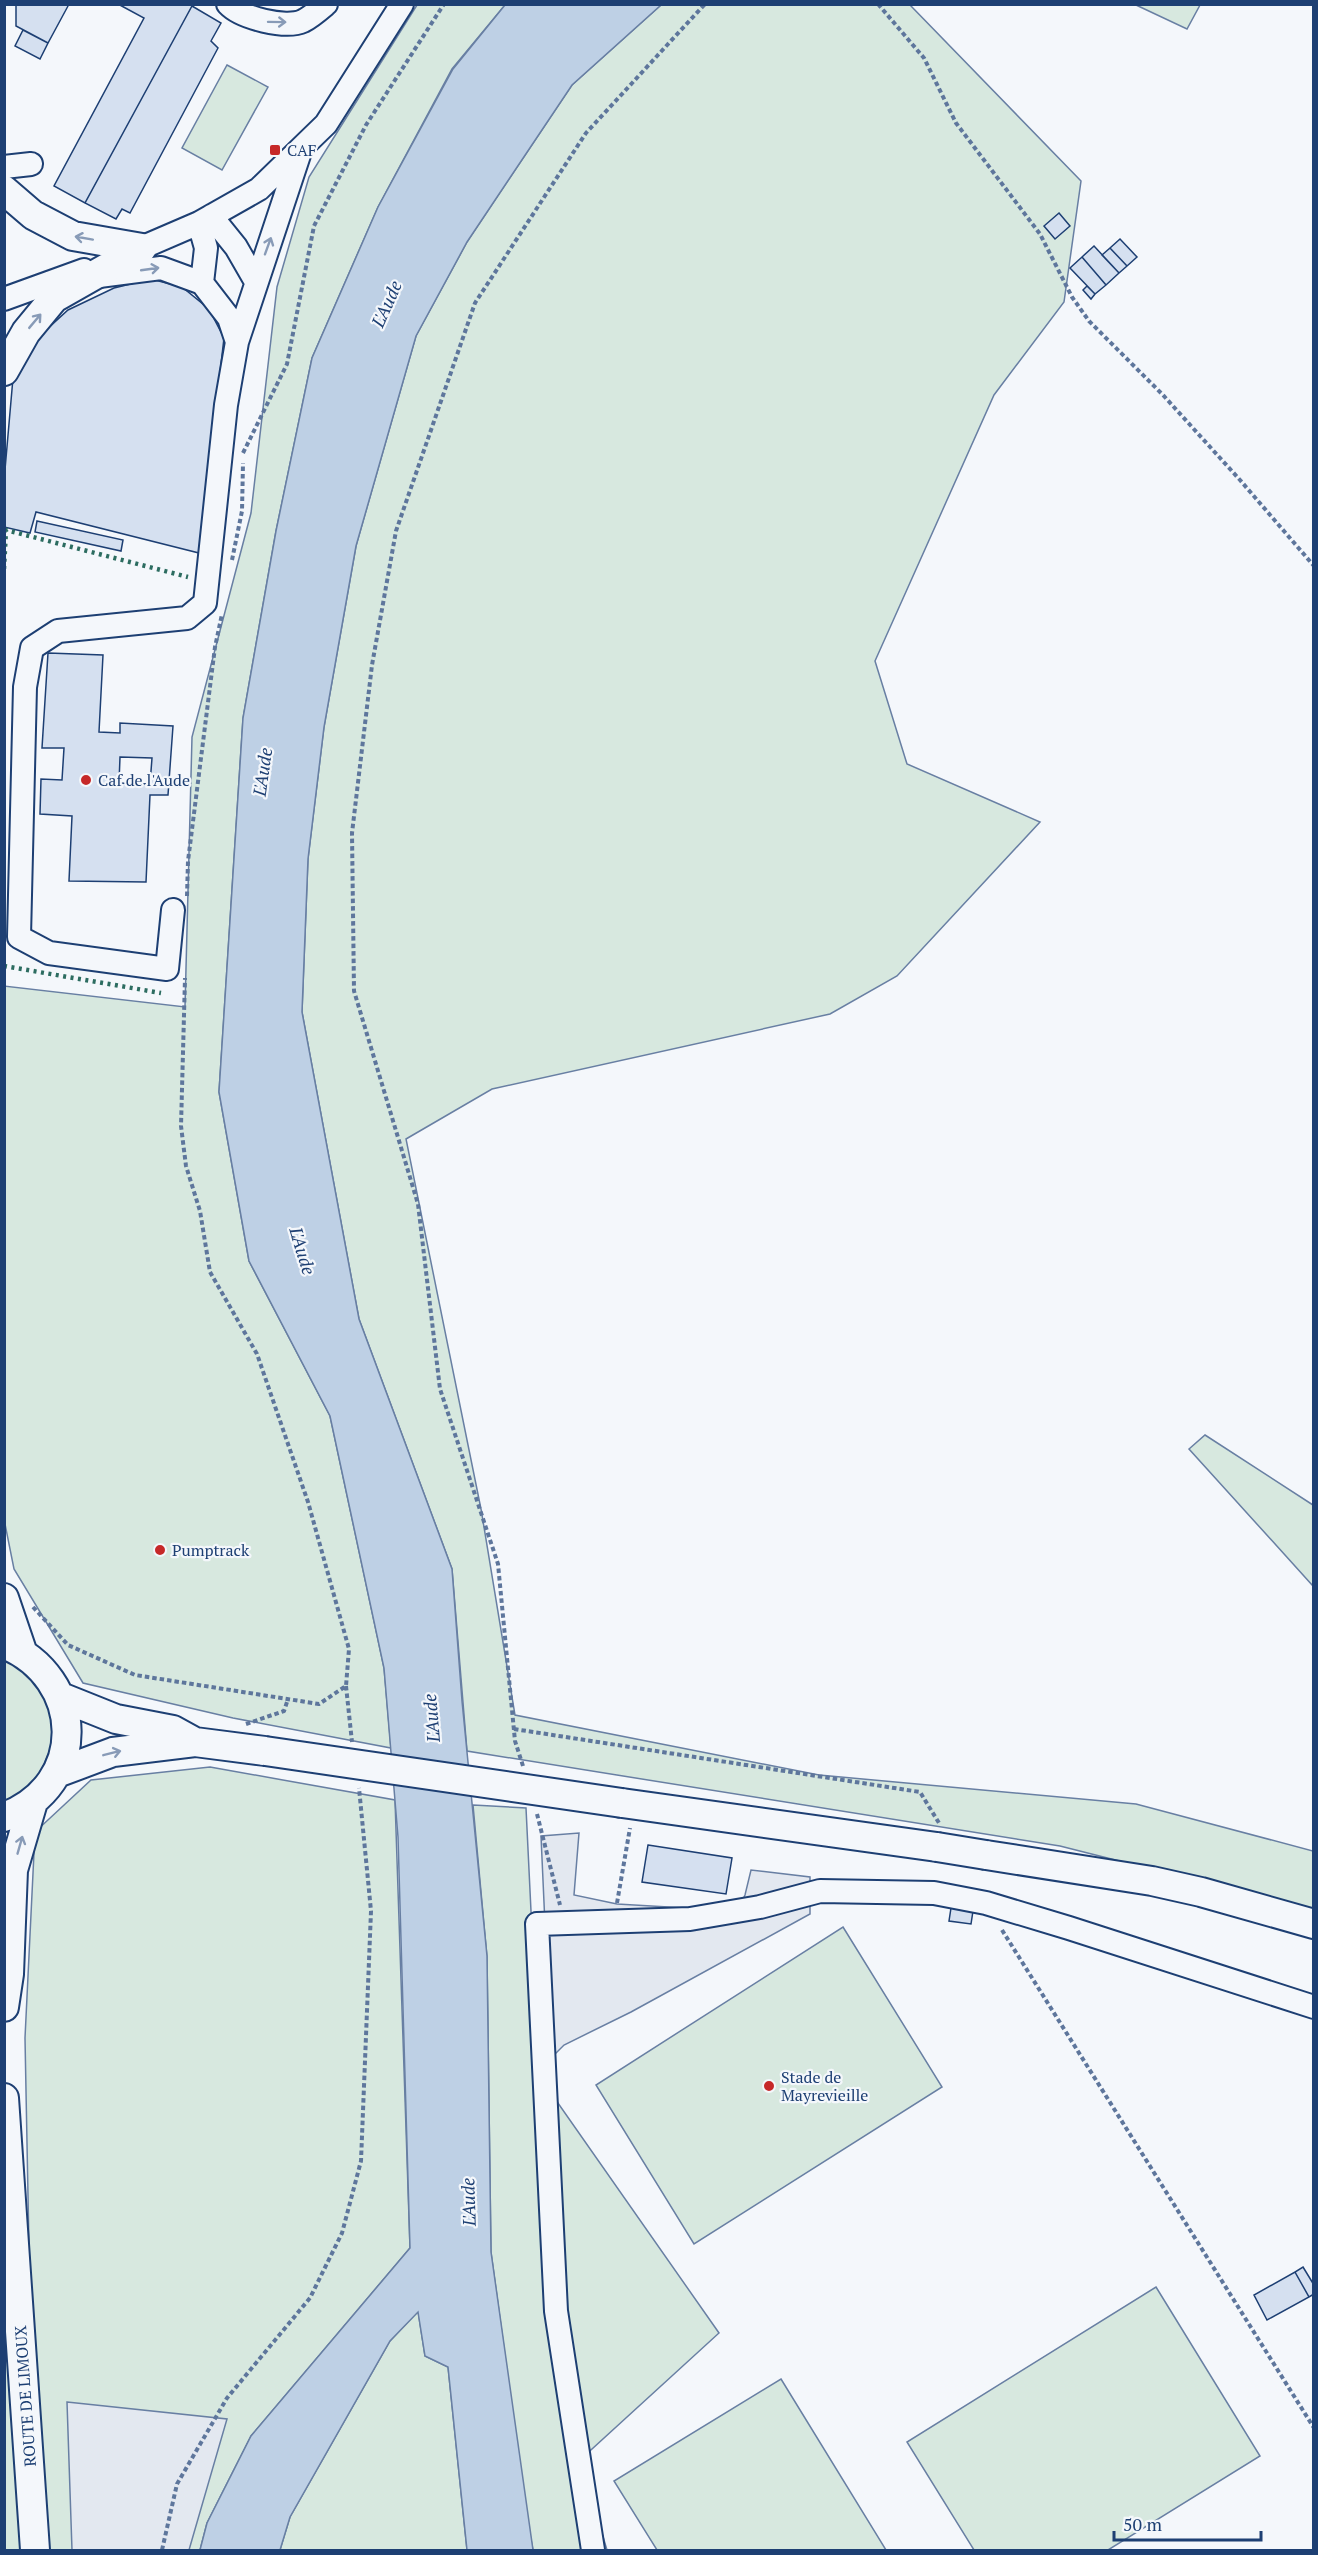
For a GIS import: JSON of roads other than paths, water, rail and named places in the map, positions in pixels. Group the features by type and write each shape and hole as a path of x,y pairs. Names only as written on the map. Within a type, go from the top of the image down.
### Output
{"main road":[{"path":"4,190 33,214 73,236 142,248"},
{"path":"4,371 26,332 54,298 142,248"},
{"path":"4,1817 33,1802 57,1773 67,1735 61,1697 46,1671 13,1648 5,1600"},
{"path":"61,1697 116,1719 173,1730 195,1742"},
{"path":"57,1773 113,1752 195,1742 251,1749 626,1813 938,1836 986,1855 1152,1881 1314,1924"},
{"path":"4,2007 9,1974 13,1870 33,1802"},
{"name":"ROUTE DE LIMOUX","path":"4,2098 35,2550"}],"street":[{"path":"228,4 239,13 262,22 301,22 326,4"},
{"path":"4,299 142,248 205,220 259,189 326,124 402,4"},
{"path":"180,909 167,969 49,953 19,937 24,687 32,648 58,632 187,618 205,603 226,405 237,342 255,280 301,149"},
{"path":"4,167 31,164"},
{"path":"205,220 236,247 255,280"},
{"path":"202,283 206,248 205,220"},
{"path":"92,277 161,268 202,283 229,318 237,342"},
{"path":"592,2550 556,2311 537,1924 690,1919 759,1907 820,1891 934,1893 986,1904 1069,1928 1314,2007"}],"water":[{"name":"L'Aude","path":"505,5 661,5 572,85 467,242 416,336 356,546 324,727 308,859 302,1012 359,1319 452,1569 462,1701 487,1956 491,2252 533,2550 467,2550 448,2367 425,2356 418,2312 390,2341 290,2517 280,2550 200,2550 207,2523 251,2436 410,2248 398,1837 384,1668 330,1416 249,1261 219,1092 243,718 276,531 312,358 378,207 453,69"}],"place":[{"name":"CAF","path":"275,150"},
{"name":"Caf de l'Aude","path":"86,780"},
{"name":"Pumptrack","path":"160,1550"},
{"name":"Stade de Mayrevieille","path":"769,2086"}]}
